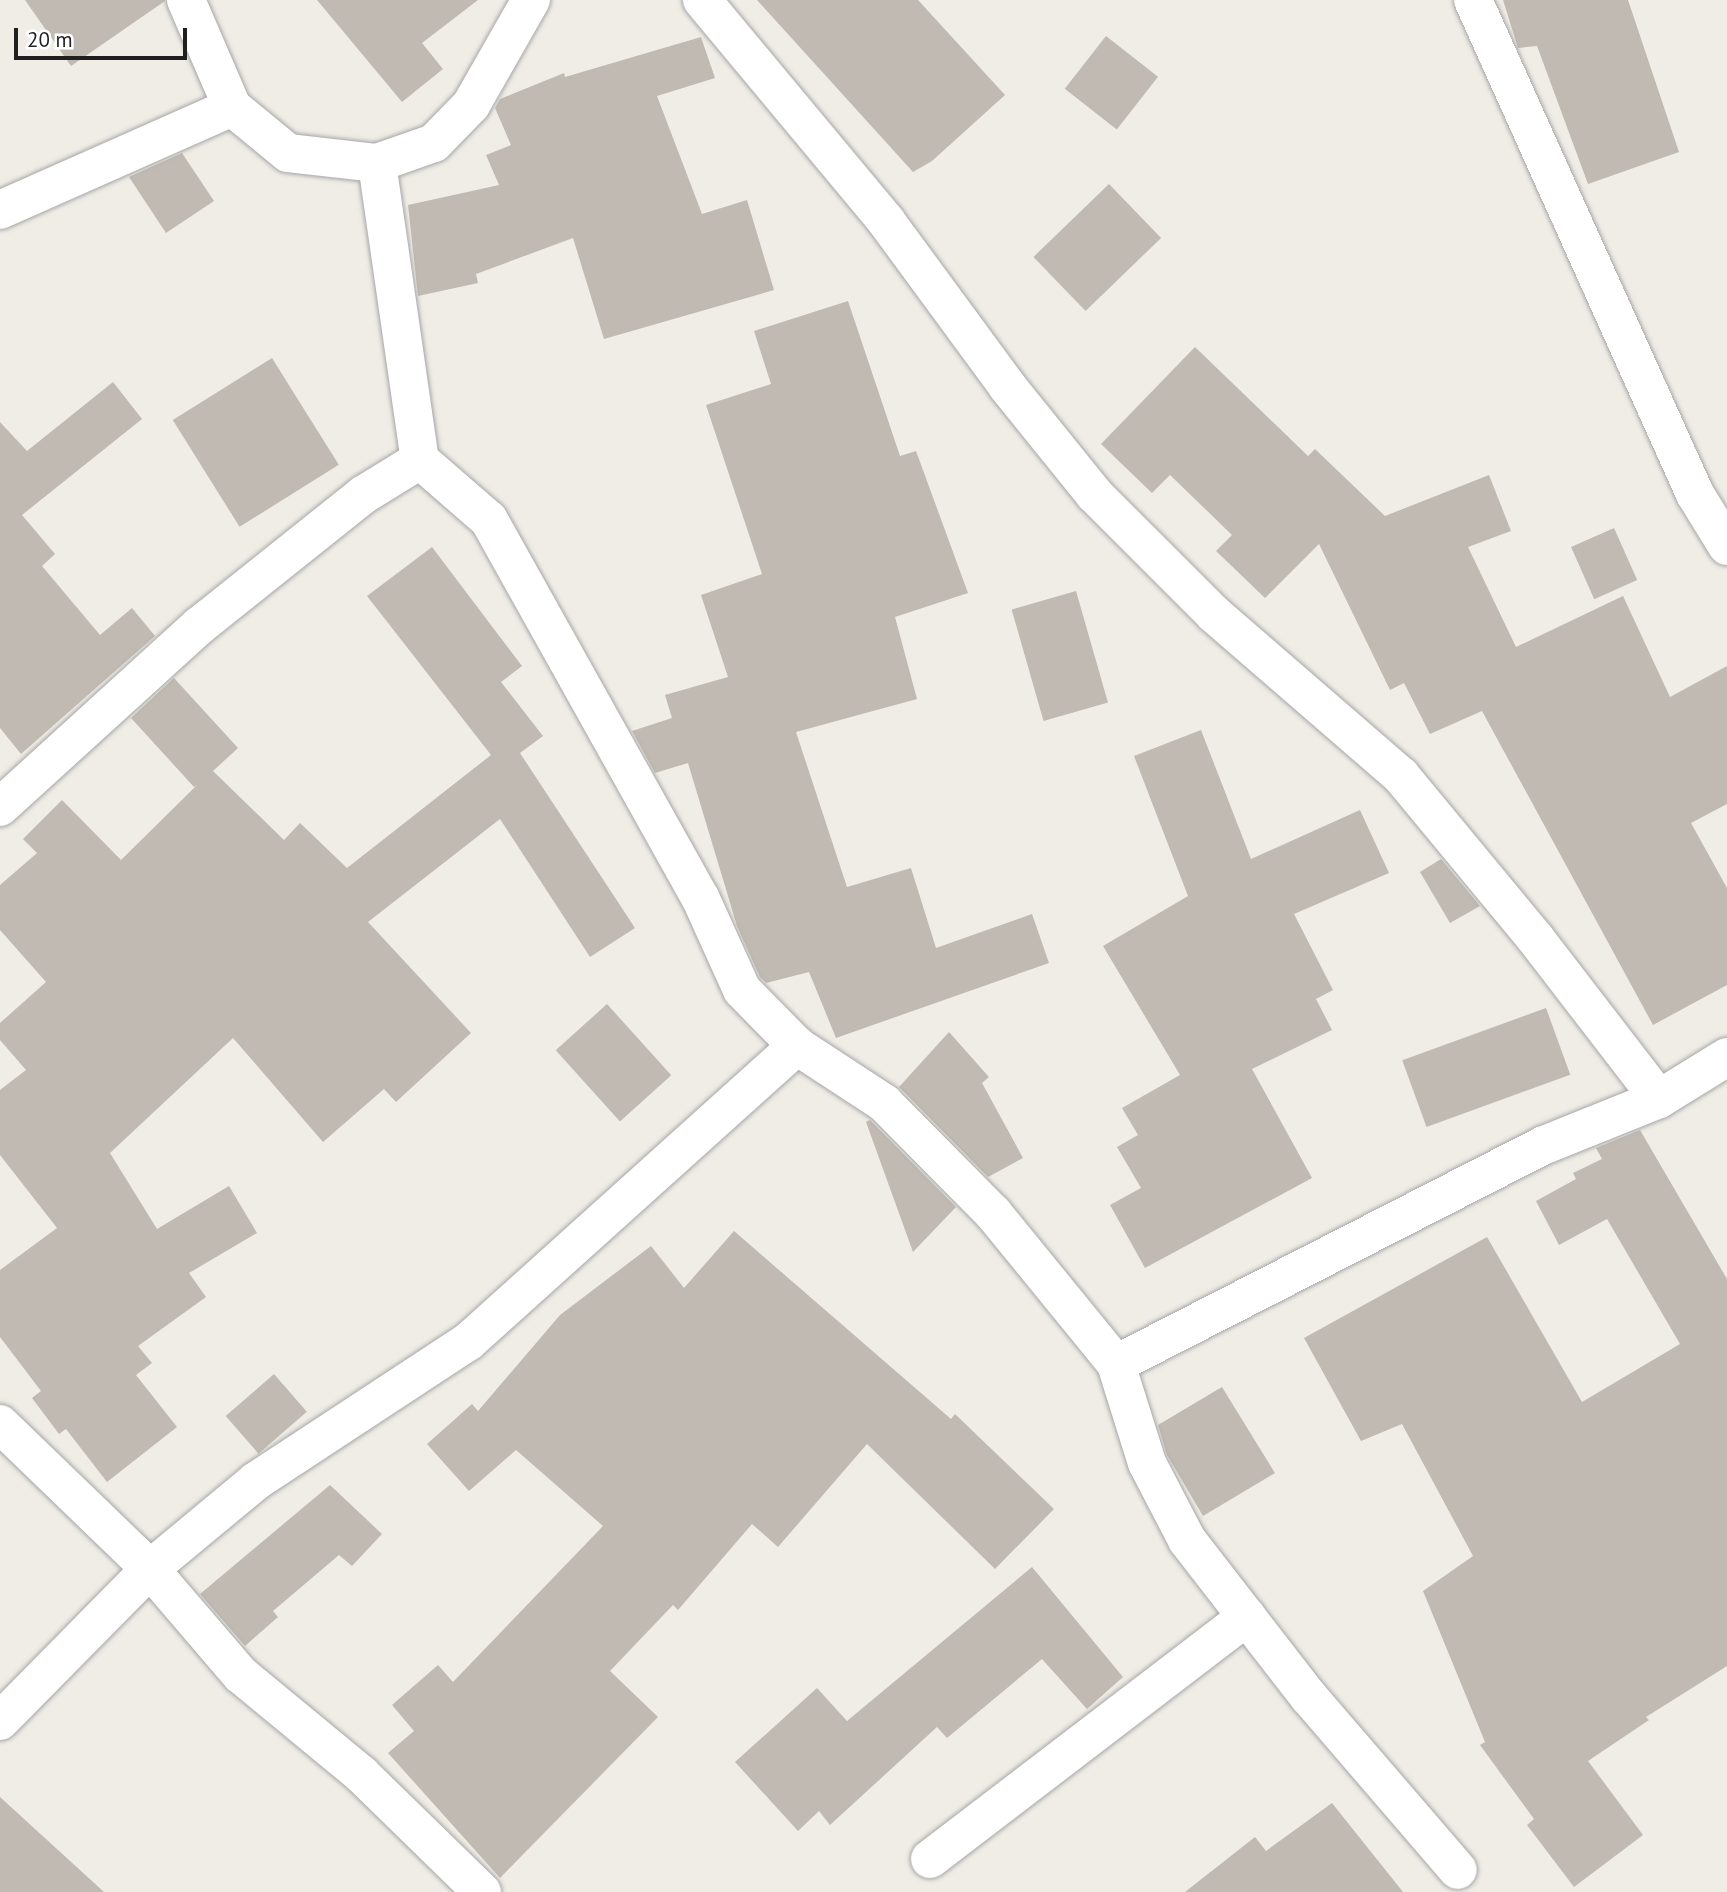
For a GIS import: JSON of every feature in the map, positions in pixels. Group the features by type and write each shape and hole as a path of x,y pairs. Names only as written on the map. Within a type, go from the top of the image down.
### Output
{"street":[{"path":"186,0 232,107 288,153 377,163 434,143 471,105 531,0"},
{"path":"702,0 886,221 1007,386 1094,494 1214,614 1402,776 1535,938 1659,1099"},
{"path":"1473,0 1695,494 1727,546"},
{"path":"0,210 232,107"},
{"path":"377,163 420,460 489,520 700,897 743,990 797,1046 884,1103 993,1213 1116,1364 1147,1463 1187,1540 1247,1617 1458,1870"},
{"path":"0,807 199,626 363,495 420,460"},
{"path":"0,1721 150,1569 256,1481 468,1342 797,1046"},
{"path":"1116,1364 1542,1146 1659,1099 1727,1056"},
{"path":"0,1424 150,1569 241,1675 361,1774 482,1892"},
{"path":"930,1859 1247,1617"}],"building":[{"path":"25,0 165,0 165,1 71,66"},
{"path":"317,0 478,0 422,43 443,69 402,102"},
{"path":"757,0 918,0 1005,95 932,161 913,172"},
{"path":"1503,0 1628,0 1679,152 1588,184 1537,46 1518,48"},
{"path":"1106,36 1158,77 1117,129 1065,89"},
{"path":"701,37 715,78 657,96 702,214 747,200 774,290 604,339 573,238 476,274 478,283 418,296 408,205 499,185 486,155 511,145 495,108 500,99 564,73 565,77"},
{"path":"182,153 214,201 166,233 129,177"},
{"path":"1109,184 1161,238 1086,311 1033,257"},
{"path":"848,301 900,456 916,451 968,593 895,617 917,699 796,732 847,887 911,868 936,948 1032,914 1049,963 836,1038 809,972 766,983 760,977 737,926 688,763 655,773 632,731 672,718 665,695 728,677 701,595 762,574 706,405 771,384 754,331"},
{"path":"1195,347 1308,456 1315,449 1385,516 1489,475 1511,531 1468,547 1516,647 1623,596 1670,697 1727,666 1727,804 1691,823 1727,888 1727,985 1653,1025 1482,711 1430,734 1404,683 1390,690 1319,544 1265,598 1216,551 1232,535 1170,475 1152,493 1101,444"},
{"path":"272,358 339,465 240,527 173,420"},
{"path":"113,382 142,419 22,515 55,554 42,566 100,635 132,608 155,636 21,754 0,728 0,422 27,451"},
{"path":"1614,528 1637,580 1594,599 1571,547"},
{"path":"432,547 522,666 501,682 543,736 520,753 635,928 590,957 500,819 368,922 471,1033 396,1102 384,1089 323,1142 233,1038 110,1153 157,1229 229,1186 257,1233 189,1273 206,1297 138,1346 152,1363 136,1375 177,1427 107,1482 66,1429 59,1434 32,1398 41,1391 0,1337 0,1270 57,1228 0,1155 0,1090 26,1070 0,1040 0,1023 46,982 0,930 0,885 37,853 23,839 62,800 121,860 197,785 194,787 131,718 174,678 238,748 213,771 284,840 300,823 347,868 491,755 367,596"},
{"path":"1076,591 1108,703 1044,721 1012,609"},
{"path":"1201,730 1251,859 1360,810 1389,873 1294,914 1333,990 1316,999 1332,1030 1252,1069 1312,1178 1145,1268 1110,1205 1141,1188 1117,1147 1138,1135 1122,1108 1180,1075 1103,946 1188,896 1134,756"},
{"path":"1441,859 1480,906 1450,923 1420,872"},
{"path":"607,1004 671,1075 620,1122 556,1050"},
{"path":"1546,1008 1570,1075 1427,1127 1402,1060"},
{"path":"949,1032 989,1077 982,1083 1023,1158 988,1177 899,1087"},
{"path":"870,1120 956,1207 913,1252 866,1122"},
{"path":"1640,1130 1727,1279 1727,1666 1646,1717 1649,1720 1588,1761 1643,1835 1574,1887 1527,1825 1534,1819 1480,1745 1485,1742 1423,1591 1473,1556 1402,1424 1361,1441 1304,1338 1487,1237 1582,1402 1680,1344 1607,1219 1559,1245 1536,1201 1576,1179 1573,1173 1602,1159 1596,1148"},
{"path":"734,1231 951,1419 955,1414 1054,1509 995,1569 867,1444 778,1547 752,1524 678,1610 673,1605 610,1671 658,1717 500,1878 388,1753 414,1731 392,1705 438,1665 453,1682 603,1526 516,1450 469,1491 427,1444 472,1404 478,1411 560,1315 651,1246 684,1288"},
{"path":"274,1374 307,1412 259,1454 226,1416"},
{"path":"1222,1387 1275,1473 1203,1516 1167,1455 1158,1425"},
{"path":"330,1485 382,1534 352,1566 339,1555 273,1611 278,1617 245,1646 200,1594"},
{"path":"1032,1567 1123,1677 1087,1709 1042,1659 947,1738 937,1727 830,1825 819,1811 798,1831 735,1762 817,1688 847,1721"},
{"path":"0,1797 104,1892 0,1892"},
{"path":"1332,1803 1403,1892 1185,1892 1255,1837 1266,1851"}]}
